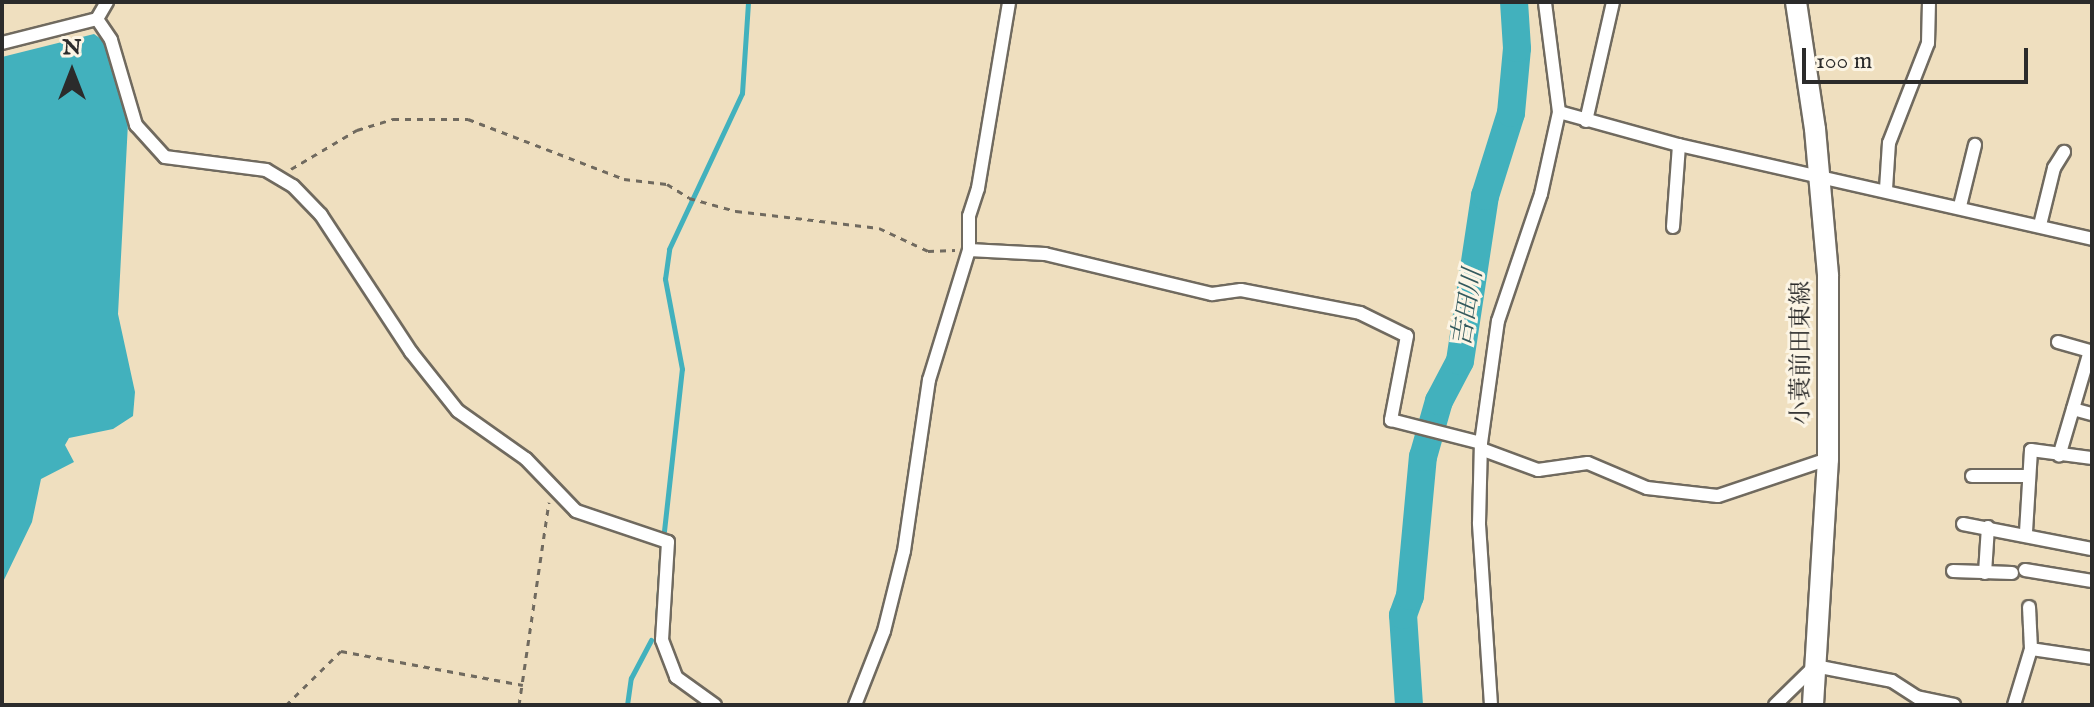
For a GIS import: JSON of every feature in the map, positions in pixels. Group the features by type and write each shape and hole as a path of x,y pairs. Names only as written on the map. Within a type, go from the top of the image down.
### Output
{"main road":[{"name":"小蓑前田東線","path":"1796,2 1821,173 1828,276 1828,459 1813,705"}],"street":[{"path":"2,43 97,19 107,2"},
{"path":"855,705 884,631 904,551 936,345 969,250 969,216 978,188 1009,2"},
{"path":"1491,705 1479,523 1481,446 1498,321 1541,194 1559,112 1545,2"},
{"path":"1586,121 1613,2"},
{"path":"1886,189 1889,143 1928,43 1929,2"},
{"path":"97,19 111,40 136,125 165,157 266,170 277,177 321,215 411,352 458,411 526,459 551,490 576,511 668,542 662,640 676,677 715,705"},
{"path":"1559,112 1679,145 1821,173 2040,225 2091,234"},
{"path":"1673,227 1679,145"},
{"path":"1960,206 1975,145"},
{"path":"2040,225 2054,168 2064,152"},
{"path":"969,250 1045,254 1212,294 1241,290 1311,300 1390,324 1407,336 1391,420 1458,436 1538,470 1588,463 1647,488 1718,496 1828,459"},
{"path":"2058,342 2090,351 2059,456"},
{"path":"2073,409 2092,414"},
{"path":"2026,532 2031,450 2092,458"},
{"path":"1972,476 2029,476"},
{"path":"1963,524 2026,532 2092,549"},
{"path":"1985,573 1988,527"},
{"path":"1953,571 2019,572 2092,581"},
{"path":"2014,705 2031,649 2029,607"},
{"path":"2031,649 2092,658"},
{"path":"1775,705 1815,666 1892,681 1917,697 1954,705"}],"path":[{"path":"277,177 357,130 393,119 440,117 499,128 624,179 667,184 689,198 736,211 879,228 928,251 969,250"},
{"path":"519,705 551,490"},
{"path":"286,705 341,651 523,685"}],"water":[{"path":"94,34 104,41 128,123 118,314 135,392 133,416 113,429 69,438 65,445 74,462 41,479 32,522 2,584 2,57"}],"waterway":[{"path":"664,531 682,369 665,279 669,249 742,93 748,2"},
{"name":"吉田川","path":"1409,705 1403,615 1410,596 1423,457 1439,401 1460,361 1485,196 1511,113 1517,48 1514,2"},
{"path":"657,621 661,557"},
{"path":"627,705 631,678 651,640"}]}
